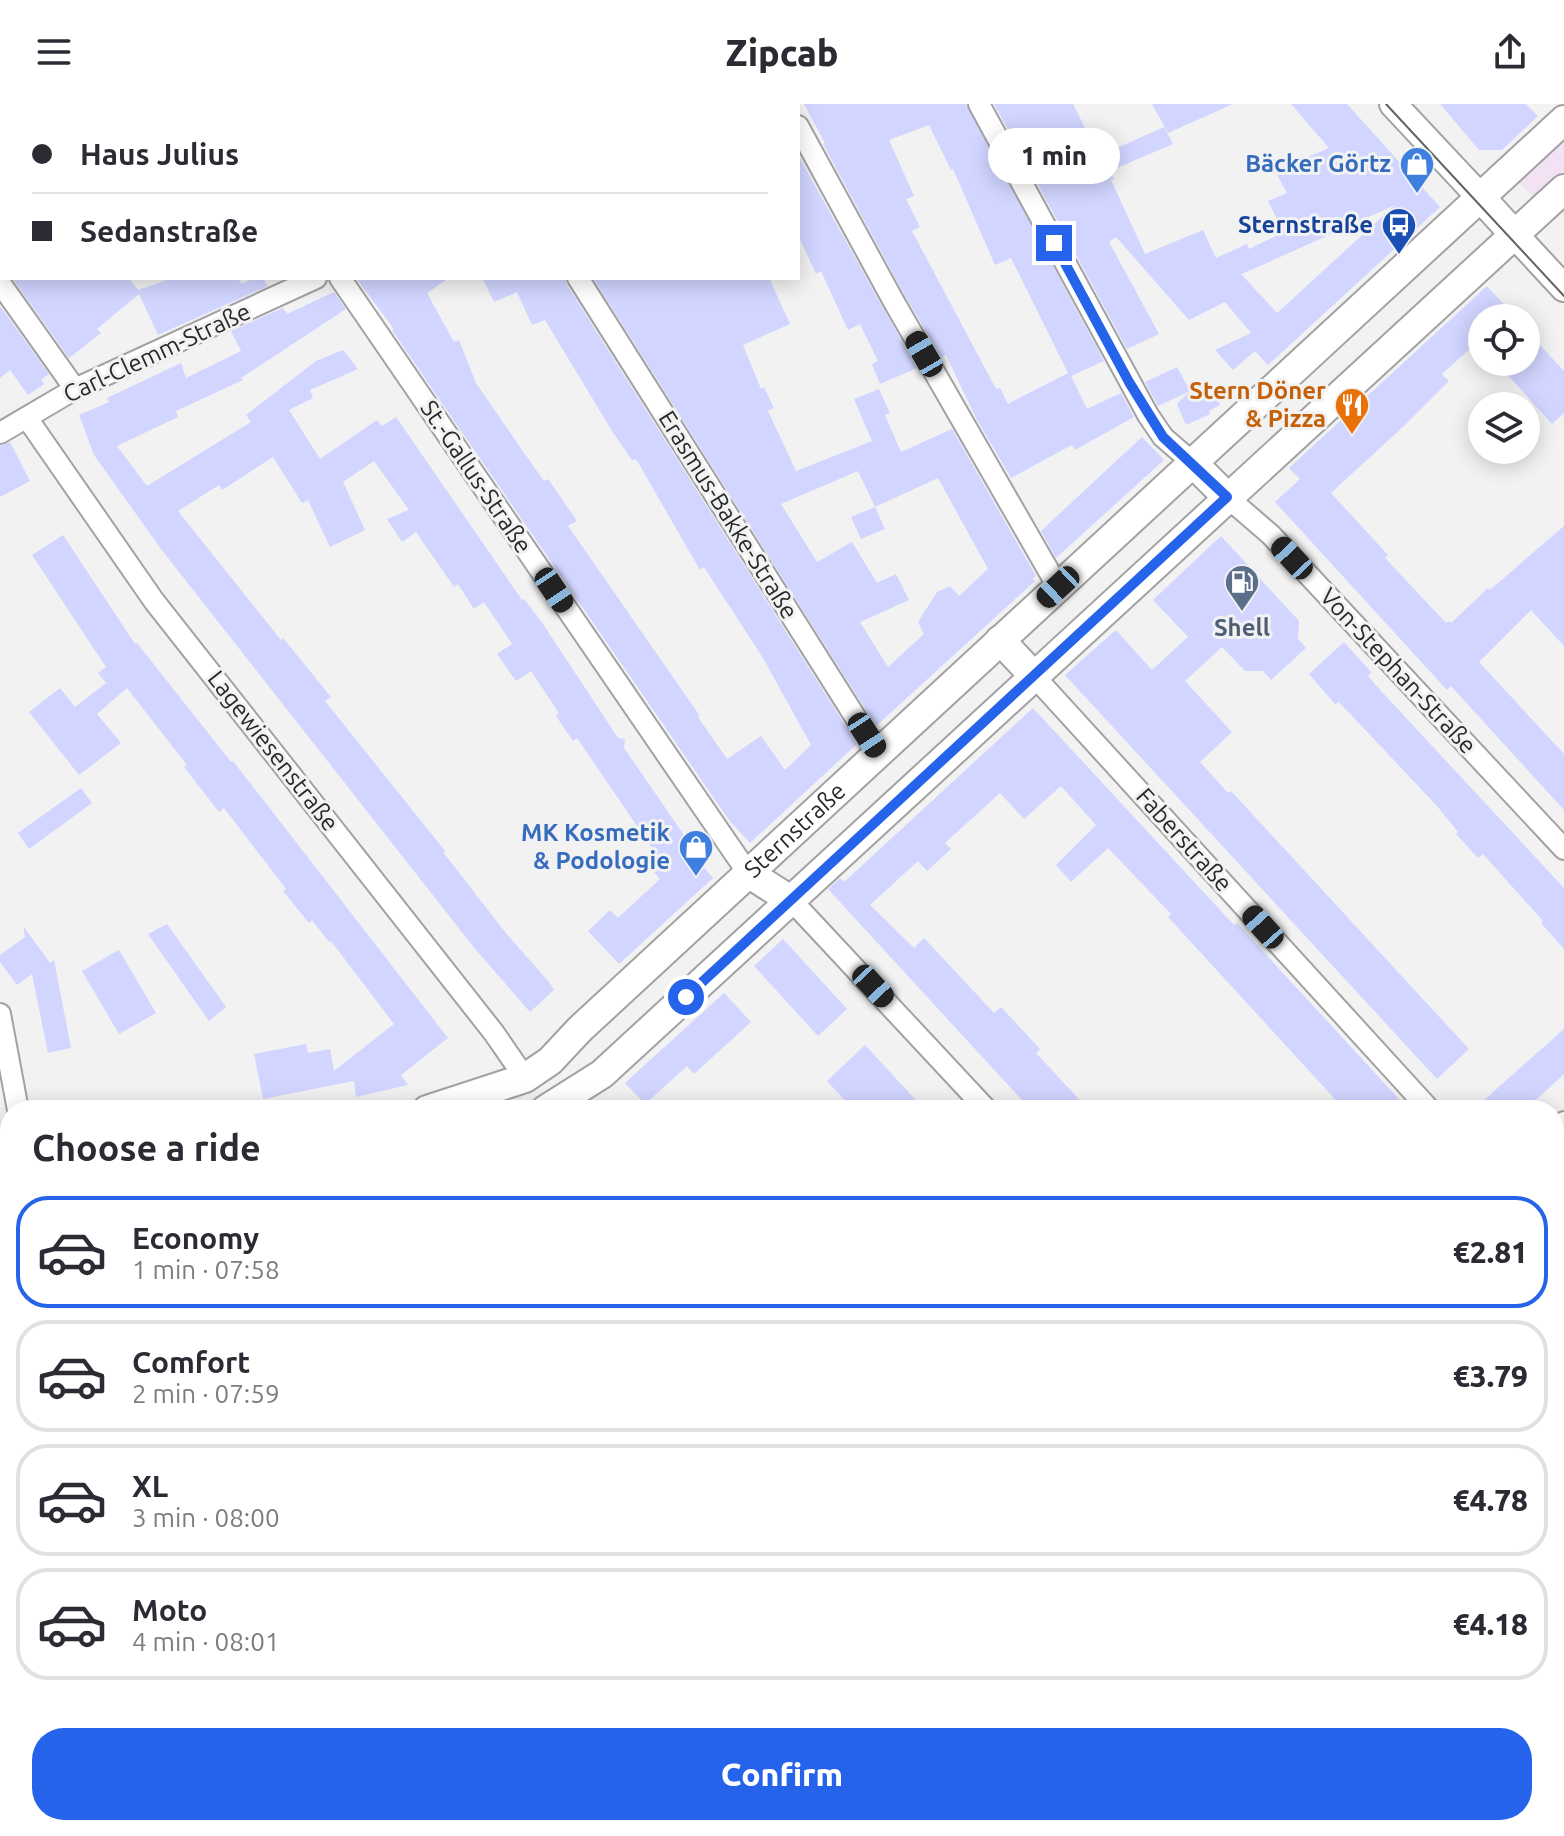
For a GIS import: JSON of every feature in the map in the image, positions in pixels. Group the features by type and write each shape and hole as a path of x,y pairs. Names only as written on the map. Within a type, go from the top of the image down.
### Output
{"main road":[{"name":"Sternstraße","path":"458,1100 525,1078 550,1061 580,1029 748,873 1564,120"},
{"name":"Sternstraße","path":"561,1100 602,1074 1564,189"},
{"path":"1481,198 1514,234"},
{"path":"1192,462 1227,497"},
{"path":"1000,640 1034,676"},
{"path":"748,873 792,901"},
{"path":"525,1078 541,1100"}],"street":[{"path":"979,104 1148,415 1163,437 1192,462"},
{"path":"1393,104 1481,198"},
{"path":"800,130 894,302 1058,587"},
{"path":"1514,234 1564,288"},
{"name":"Carl-Clemm-Straße","path":"0,433 75,389 312,280"},
{"name":"St.-Gallus-Straße","path":"341,280 748,873"},
{"name":"Erasmus-Bakke-Straße","path":"579,280 878,753"},
{"path":"0,283 75,389"},
{"name":"Lagewiesenstraße","path":"27,418 154,601 475,1008 525,1078"},
{"name":"Von-Stephan-Straße","path":"1227,497 1271,535 1564,849"},
{"name":"Faberstraße","path":"1034,676 1421,1100"},
{"path":"792,901 978,1100"},
{"path":"0,1014 16,1100"}],"shaded area":[{"path":"1564,137 1564,172 1535,199 1517,180"}],"building":[{"path":"804,104 966,104 1104,361 1071,376 1087,409 1121,393 1134,417 1075,450 1072,445 1011,478 976,418 946,355 941,357 905,296","holes":["929,125 995,265 1011,258 1068,373 1008,404 1000,388 996,389 912,231 920,227 906,199 914,196 889,140"]},
{"path":"994,104 1073,104 1099,156 1164,127 1173,144 1110,171 1114,179 1111,180 1145,254 1203,230 1216,258 1247,244 1249,249 1284,232 1268,201 1287,193 1275,171 1329,148 1291,104 1347,104 1440,207 1268,365 1255,351 1233,370 1215,350 1251,333 1225,302 1189,320 1116,237 1109,242 1159,334 1127,349","holes":["1395,205 1277,313 1241,274"]},
{"path":"1152,104 1233,104 1168,133"},
{"path":"1440,104 1526,104 1538,116 1502,150 1479,150"},
{"path":"800,159 917,368 880,384 872,364 878,361 860,324 848,330 821,271 816,274 800,239"},
{"path":"13,280 130,280 138,290 166,280 239,280 242,284 250,280 264,280 268,286 158,335 139,294 97,329 101,333 69,358"},
{"path":"357,280 446,280 427,293 454,342 459,340 476,383 544,481 548,479 577,521 568,526 727,759 761,736 785,770 811,745 763,658 704,567 700,570 636,459 632,460 612,431 545,320 532,325 517,292 494,302 483,280 566,280 857,744 750,843 729,820"},
{"path":"594,280 770,280 790,324 743,345 761,389 764,387 774,408 768,411 796,471 872,441 854,399 879,389 890,413 885,415 901,452 952,429 1036,576 1035,581 876,726","holes":["858,471 875,507 938,478 988,569 959,596 950,586 937,592 918,622 924,634 888,667 860,622 909,600 896,574 877,583 852,542 817,562 781,504"]},
{"path":"1487,286 1503,304 1468,304 1468,351 1442,374 1449,381 1331,493 1388,555 1385,558 1446,623 1451,623 1488,588 1490,590 1564,526 1564,646 1531,610 1479,662 1564,754 1564,810 1451,686 1447,690 1275,502 1300,479 1289,468"},
{"path":"334,292 346,309 241,378 243,380 176,411 178,417 117,446 147,486 251,422 246,415 316,361 343,350 358,369 310,390 313,398 289,410 320,459 377,420 382,426 396,417 522,600 543,624 618,738 625,739 624,748 695,851 692,854 713,878 619,964 588,931 610,910 618,918 660,879 654,872 663,864 577,738 573,741 556,716 559,713 531,671 516,681 497,654 512,644 484,602 474,609 458,584 454,587 416,532 402,542 387,519 409,510 374,461 343,482 365,530 330,547 308,500 302,503 273,457 222,490 219,485 178,511 281,640 283,638 331,697 325,701 445,851 505,932 549,982 554,990 530,1012 476,950 161,549 94,455 79,415 109,402 107,398 181,363 186,378 241,351 231,331 283,308 287,314"},
{"path":"0,306 49,374 41,380 44,384 28,395 10,370 0,378"},
{"path":"1540,345 1564,371 1564,413 1552,424 1540,411 1540,392 1523,392 1509,376 1540,376"},
{"path":"1177,367 1190,391 1158,406 1145,382"},
{"path":"1209,382 1220,405 1209,411 1210,414 1186,425 1177,404 1191,390"},
{"path":"1142,437 1164,460 1056,558 1041,531"},
{"path":"10,442 30,481 0,497 0,446"},
{"path":"875,507 885,529 861,539 851,517"},
{"path":"63,535 135,644 233,761 448,1038 401,1075 408,1085 356,1097 354,1081 263,1099 254,1054 306,1044 308,1053 330,1049 334,1071 394,1024 331,941 312,920 309,923 283,891 286,889 224,808 219,812 127,688 97,714 121,743 79,775 29,712 60,688 75,707 106,683 98,673 106,667 32,555"},
{"path":"1221,536 1299,621 1298,639 1306,648 1271,680 1263,671 1245,671 1222,647 1185,681 1232,732 1200,762 1228,793 1231,791 1469,1049 1437,1079 1065,675 1116,630 1152,670 1188,637 1153,600"},
{"path":"1344,642 1371,672 1368,676 1382,692 1564,888 1564,949 1483,854 1478,858 1456,834 1458,832 1437,806 1309,674"},
{"path":"1033,708 1400,1100 1336,1100 1168,917 1171,914 1108,848 1071,882 1056,865 1096,825 1061,786 1024,819 1000,793 945,843 951,849 927,871 918,861 870,905 914,948 924,938 994,1013 1001,1007 1040,1049 1036,1053 1080,1100 1022,1100 828,889 840,878 844,882"},
{"path":"81,788 92,803 29,849 18,833"},
{"path":"167,924 226,1007 209,1021 148,934"},
{"path":"23,926 50,963 54,960 71,1048 48,1053 32,974 17,985 0,962 0,955 25,937"},
{"path":"783,939 847,1009 818,1036 754,966"},
{"path":"119,950 156,1013 119,1034 82,971"},
{"path":"724,993 751,1022 694,1074 687,1066 649,1100 641,1100 625,1083"},
{"path":"1564,1029 1564,1074 1536,1100 1484,1100"},
{"path":"865,1045 916,1100 845,1100 827,1081"}],"tram line":[{"path":"1386,104 1564,296"}],"place":[{"name":"Bäcker Görtz","path":"1417,195"},
{"name":"Sternstraße","path":"1399,256"},
{"name":"Stern Döner & Pizza","path":"1352,436"},
{"name":"Shell","path":"1242,613"},
{"name":"MK Kosmetik & Podologie","path":"696,878"}],"route":[{"path":"686,997 1227,497 1163,437 1148,415 1054,243"}]}
